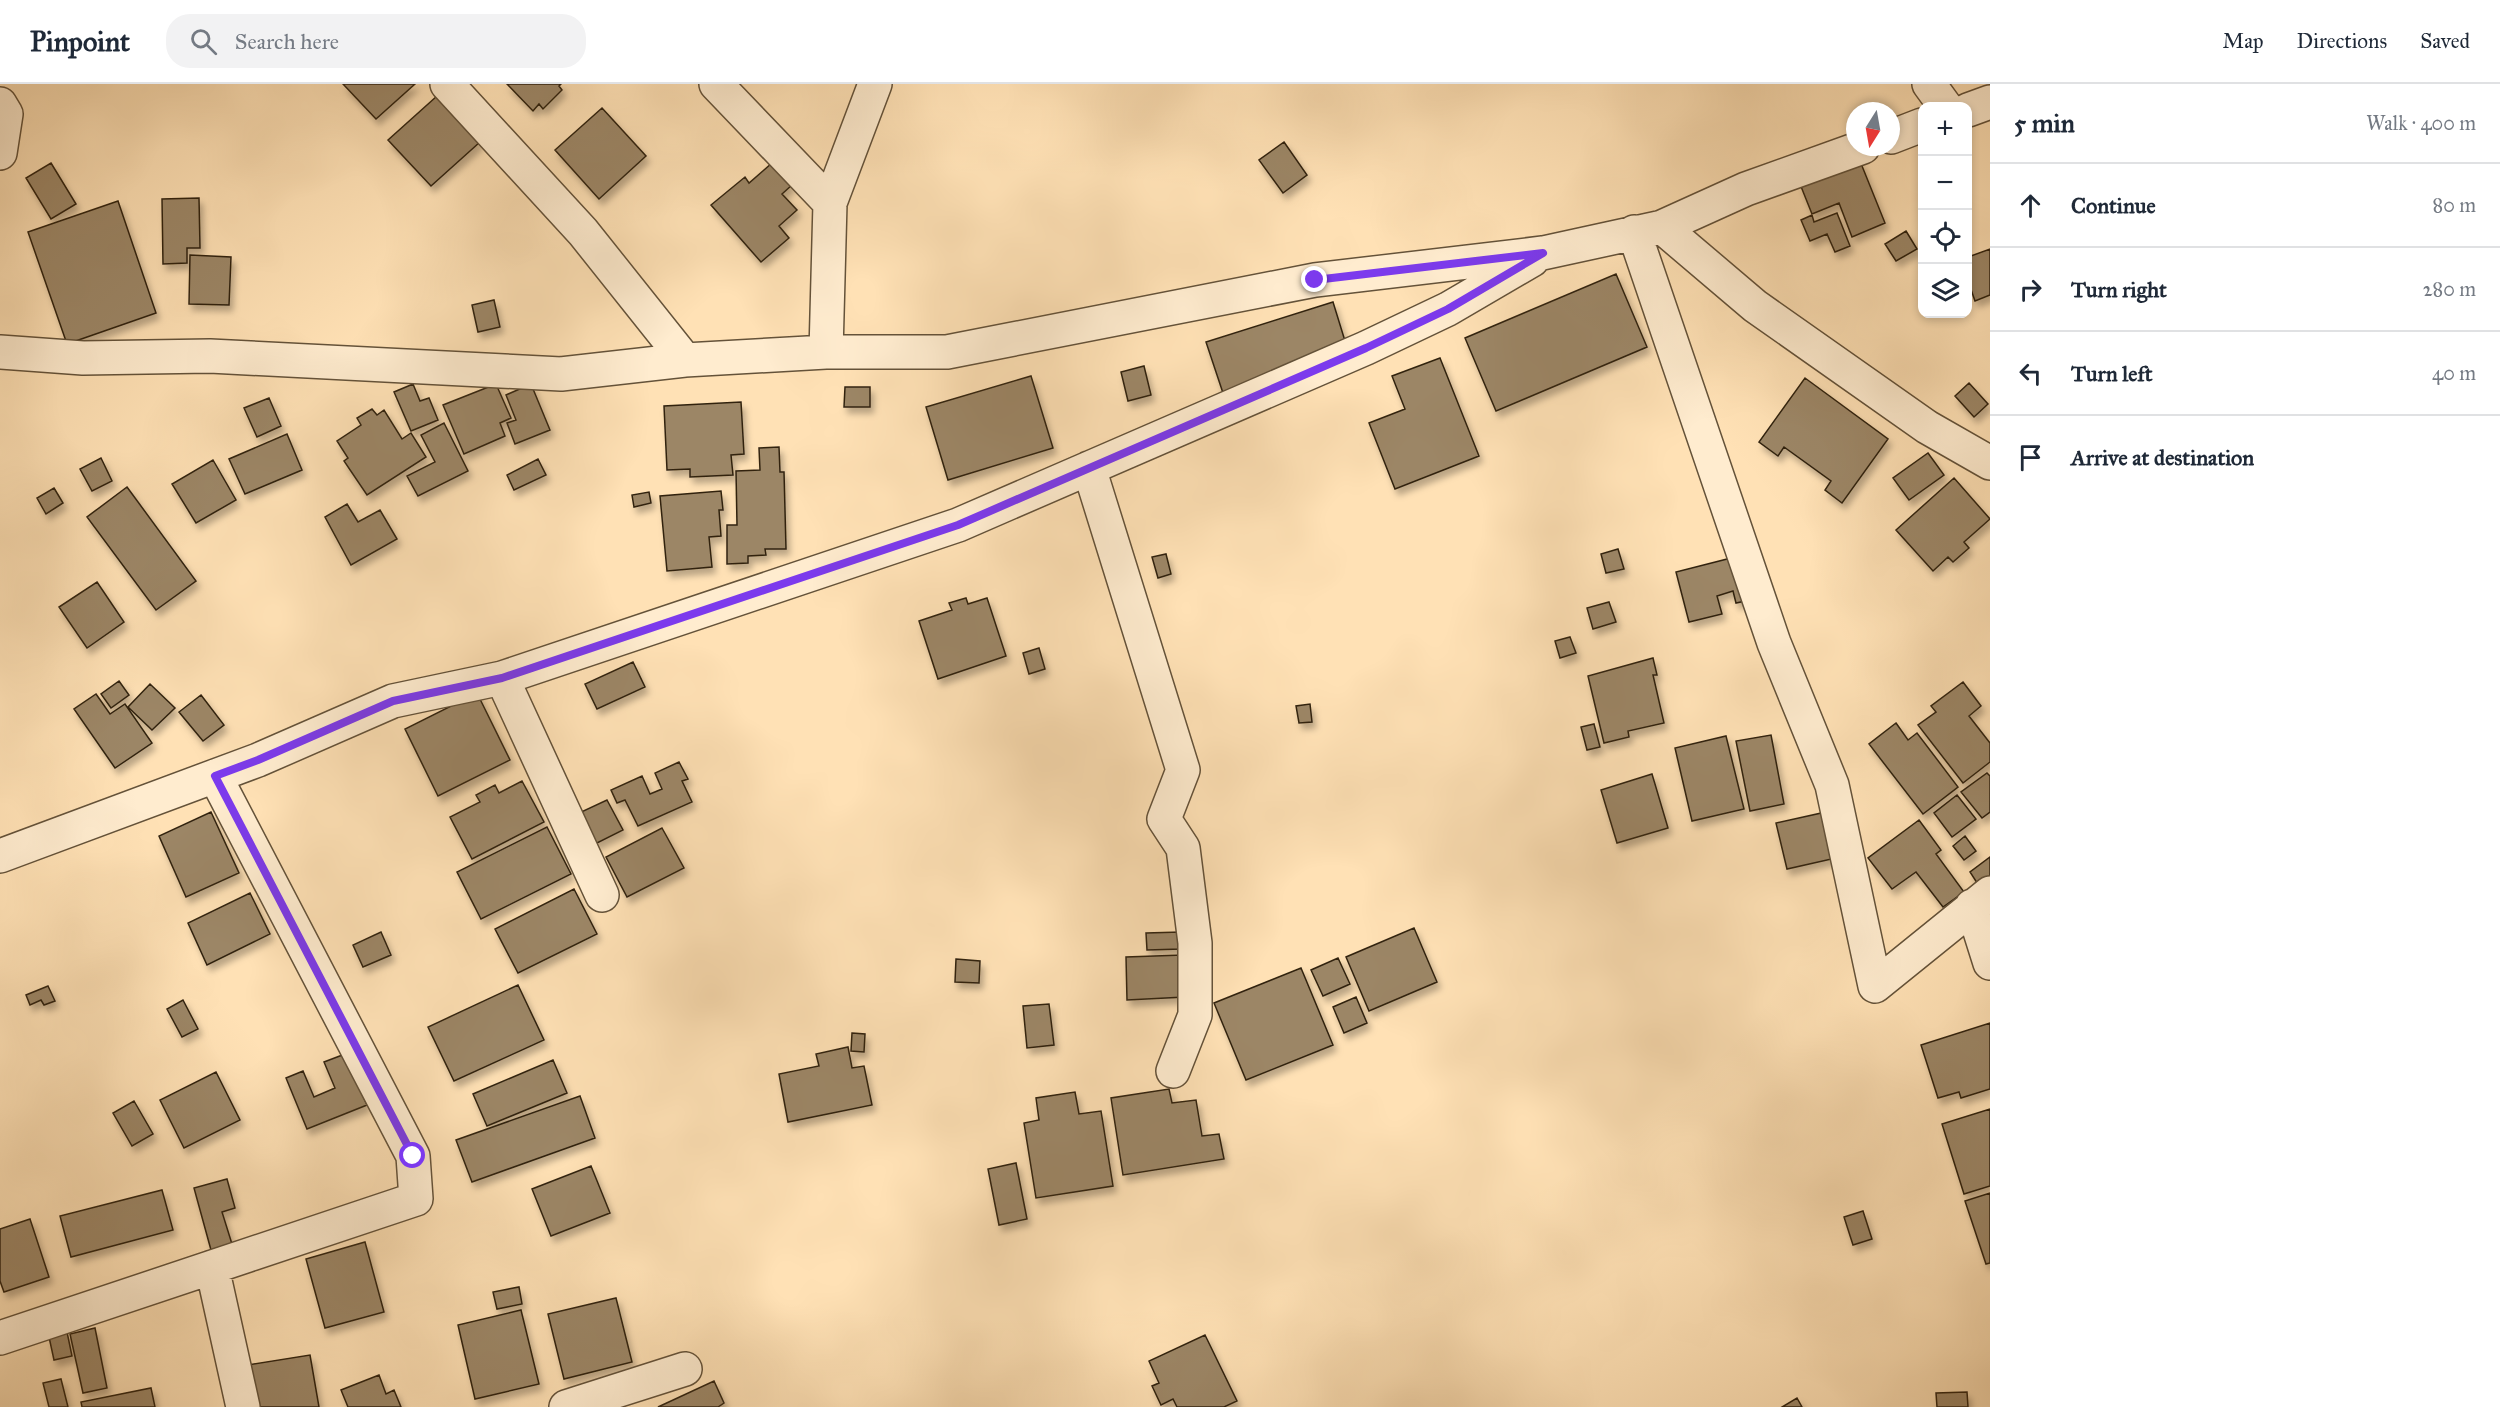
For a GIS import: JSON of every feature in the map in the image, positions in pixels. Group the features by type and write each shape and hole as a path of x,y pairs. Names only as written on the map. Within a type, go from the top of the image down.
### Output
{"street":[{"path":"447,84 584,232 685,360"},
{"path":"716,84 830,203"},
{"path":"826,352 830,203 875,84"},
{"path":"1929,84 1942,102"},
{"path":"1972,109 1990,102"},
{"path":"0,104 6,114 0,153"},
{"path":"1900,134 1918,128"},
{"path":"0,352 83,358 210,356 561,374 685,360 826,352 947,352 1315,280 1543,253 1648,229 1746,189 1846,153"},
{"path":"1648,229 1926,427 1990,463"},
{"path":"1648,229 1774,643 1832,785 1875,986 1981,899"},
{"path":"0,856 258,760 393,701 502,678 958,525 1366,348 1448,309 1543,253"},
{"path":"1089,468 1183,770 1164,819 1183,848 1195,943 1195,1015 1173,1071"},
{"path":"502,678 602,895"},
{"path":"0,1338 416,1199 413,1156 215,776"},
{"path":"1981,899 1990,963"},
{"path":"212,1267 243,1407"},
{"path":"566,1407 685,1369"}],"building":[{"path":"343,84 415,84 376,119"},
{"path":"507,84 561,84 559,86 562,90 543,109 539,104 533,111"},
{"path":"437,96 480,142 431,186 388,140"},
{"path":"602,108 646,156 599,199 555,150"},
{"path":"1284,142 1307,175 1283,193 1259,160"},
{"path":"1860,161 1885,223 1852,237 1839,203 1812,214 1800,184"},
{"path":"51,163 76,204 51,219 26,178"},
{"path":"772,163 792,185 782,194 797,210 779,226 789,238 761,262 711,205 745,177 749,183"},
{"path":"199,198 200,248 187,248 187,263 163,264 162,199"},
{"path":"118,201 156,313 67,344 28,232"},
{"path":"1837,213 1850,246 1835,252 1827,234 1810,241 1801,220 1812,215 1814,222"},
{"path":"1906,231 1917,249 1896,261 1885,244"},
{"path":"1990,249 1990,295 1975,301 1972,292 1972,256"},
{"path":"190,255 231,257 229,305 189,304"},
{"path":"1616,274 1647,347 1496,411 1465,338"},
{"path":"494,300 500,327 478,332 472,305"},
{"path":"1333,302 1349,354 1223,393 1206,342"},
{"path":"1440,358 1479,456 1395,489 1369,423 1405,409 1392,376"},
{"path":"1144,366 1151,395 1128,401 1121,372"},
{"path":"1031,376 1053,448 948,480 926,407"},
{"path":"1805,378 1888,439 1842,503 1825,490 1831,481 1784,447 1778,456 1759,442"},
{"path":"1969,383 1988,404 1974,417 1955,396"},
{"path":"413,384 420,401 429,398 438,420 411,431 394,392"},
{"path":"496,384 511,418 500,423 505,436 464,454 443,405"},
{"path":"531,384 550,430 515,444 507,423 516,420 506,395"},
{"path":"845,387 870,387 870,407 844,407"},
{"path":"269,398 281,426 257,437 244,408"},
{"path":"741,402 744,454 731,455 733,475 690,477 690,469 667,470 664,406"},
{"path":"372,409 377,415 384,410 402,439 411,433 426,457 367,495 344,461 348,458 337,441 361,425 357,418"},
{"path":"444,423 468,471 418,496 407,476 435,462 421,435"},
{"path":"287,434 302,470 245,494 229,459"},
{"path":"779,447 780,472 784,472 786,549 765,549 766,555 748,556 748,563 727,564 727,525 737,525 736,471 760,470 759,448"},
{"path":"1928,453 1944,475 1909,500 1893,478"},
{"path":"101,458 112,481 92,491 80,469"},
{"path":"538,459 546,475 514,490 507,475"},
{"path":"213,460 236,500 196,523 172,484"},
{"path":"1954,478 1990,519 1964,542 1969,548 1953,562 1948,557 1933,571 1896,530"},
{"path":"127,487 196,581 156,610 87,517"},
{"path":"54,488 63,503 46,514 37,498"},
{"path":"721,491 723,510 719,510 721,536 709,537 712,567 667,571 660,496"},
{"path":"649,492 651,503 634,507 632,495"},
{"path":"347,504 358,522 380,510 397,539 351,565 325,517"},
{"path":"1618,549 1624,569 1606,573 1601,554"},
{"path":"1166,554 1171,574 1158,578 1152,557"},
{"path":"1739,556 1750,600 1736,603 1733,591 1717,596 1722,614 1689,622 1676,572"},
{"path":"97,582 124,622 87,648 59,607"},
{"path":"966,598 968,604 987,598 1006,656 938,679 919,621 952,610 949,603"},
{"path":"1609,602 1616,622 1593,629 1587,608"},
{"path":"1570,637 1576,653 1560,658 1555,641"},
{"path":"1039,648 1045,669 1029,674 1023,653"},
{"path":"1653,658 1657,675 1653,675 1664,723 1628,731 1629,737 1604,743 1588,676"},
{"path":"633,662 645,687 597,709 585,684"},
{"path":"119,681 129,695 111,708 101,694"},
{"path":"1963,682 1981,706 1969,716 1990,743 1990,762 1963,783 1918,725 1936,712 1931,706"},
{"path":"150,684 175,708 152,730 128,707"},
{"path":"477,693 510,760 438,796 405,729"},
{"path":"96,694 110,714 125,704 152,743 115,768 74,709"},
{"path":"201,695 224,725 203,741 179,712"},
{"path":"1310,704 1312,722 1299,723 1296,706"},
{"path":"1896,723 1908,740 1917,733 1958,787 1923,814 1869,744"},
{"path":"1594,724 1600,747 1587,750 1581,727"},
{"path":"1771,735 1784,804 1750,811 1736,741"},
{"path":"1726,736 1744,809 1692,821 1675,748"},
{"path":"679,762 688,779 682,781 692,802 638,826 625,800 617,803 611,790 642,776 650,794 662,789 655,773"},
{"path":"1987,773 1990,776 1990,812 1982,818 1961,792"},
{"path":"1652,774 1668,828 1617,843 1601,790"},
{"path":"522,781 544,822 472,859 450,817 480,802 476,795 495,785 499,793"},
{"path":"1957,795 1976,819 1952,837 1934,813"},
{"path":"607,800 623,830 595,844 579,813"},
{"path":"211,812 239,873 186,897 159,836"},
{"path":"1826,812 1836,858 1787,869 1776,823"},
{"path":"1919,820 1941,850 1936,854 1964,892 1943,907 1916,872 1892,889 1868,858"},
{"path":"547,827 571,874 481,919 457,872"},
{"path":"662,828 684,868 627,897 606,857"},
{"path":"1965,836 1976,851 1964,860 1953,846"},
{"path":"1990,857 1990,878 1979,886 1970,872"},
{"path":"574,889 597,934 518,973 495,929"},
{"path":"250,893 270,934 207,965 188,923"},
{"path":"1414,928 1437,982 1369,1011 1346,957"},
{"path":"381,932 391,955 363,967 353,945"},
{"path":"1181,932 1181,949 1147,950 1146,933"},
{"path":"1183,955 1185,997 1127,1000 1126,957"},
{"path":"1338,958 1350,984 1323,996 1311,970"},
{"path":"956,959 980,961 979,983 955,982"},
{"path":"1301,968 1333,1045 1246,1080 1214,1003"},
{"path":"518,985 544,1040 454,1081 428,1027"},
{"path":"48,986 55,1001 44,1005 41,1000 30,1005 26,995"},
{"path":"1356,997 1367,1023 1344,1033 1333,1007"},
{"path":"183,1000 198,1029 182,1037 167,1009"},
{"path":"1049,1004 1054,1045 1027,1048 1023,1006"},
{"path":"1990,1023 1990,1089 1961,1098 1959,1092 1938,1098 1921,1045"},
{"path":"852,1033 865,1034 864,1052 851,1051"},
{"path":"848,1047 852,1068 864,1066 872,1105 788,1122 779,1074 819,1066 816,1054"},
{"path":"345,1054 367,1105 307,1129 286,1078 303,1071 314,1097 335,1088 324,1062"},
{"path":"553,1060 567,1093 487,1126 473,1094"},
{"path":"216,1072 240,1120 184,1148 160,1100"},
{"path":"1169,1089 1172,1103 1196,1100 1202,1136 1219,1134 1224,1159 1123,1175 1111,1098"},
{"path":"1075,1092 1079,1114 1101,1111 1113,1186 1036,1198 1024,1123 1039,1120 1036,1098"},
{"path":"580,1096 595,1138 472,1182 456,1140"},
{"path":"134,1101 153,1134 132,1146 113,1113"},
{"path":"1990,1109 1990,1186 1964,1194 1942,1124"},
{"path":"1016,1163 1027,1219 999,1225 988,1169"},
{"path":"591,1166 610,1213 551,1236 532,1189"},
{"path":"227,1179 235,1208 222,1212 232,1244 211,1250 194,1188"},
{"path":"162,1190 173,1230 71,1257 60,1216"},
{"path":"1990,1193 1990,1263 1986,1264 1965,1201"},
{"path":"1863,1211 1872,1239 1853,1245 1844,1217"},
{"path":"30,1219 49,1277 4,1292 0,1281 0,1229"},
{"path":"365,1242 384,1312 325,1328 306,1259"},
{"path":"519,1287 522,1304 497,1309 493,1292"},
{"path":"616,1298 632,1362 564,1379 548,1314"},
{"path":"521,1310 539,1384 475,1399 458,1325"},
{"path":"95,1328 107,1388 83,1393 70,1334"},
{"path":"67,1332 72,1356 54,1360 49,1337"},
{"path":"1205,1335 1237,1401 1224,1407 1177,1407 1173,1399 1161,1405 1152,1386 1159,1383 1149,1361"},
{"path":"310,1355 319,1407 248,1407 241,1366"},
{"path":"379,1375 386,1394 394,1390 401,1407 348,1407 341,1390"},
{"path":"61,1379 68,1407 49,1407 43,1383"},
{"path":"714,1381 724,1403 718,1407 658,1407"},
{"path":"151,1388 155,1407 82,1407 81,1402"},
{"path":"1967,1392 1968,1407 1937,1407 1936,1393"},
{"path":"1797,1398 1802,1407 1782,1407"}],"route":[{"path":"413,1156 215,776 258,760 393,701 502,678 958,525 1366,348 1448,309 1543,253 1315,280"}]}
